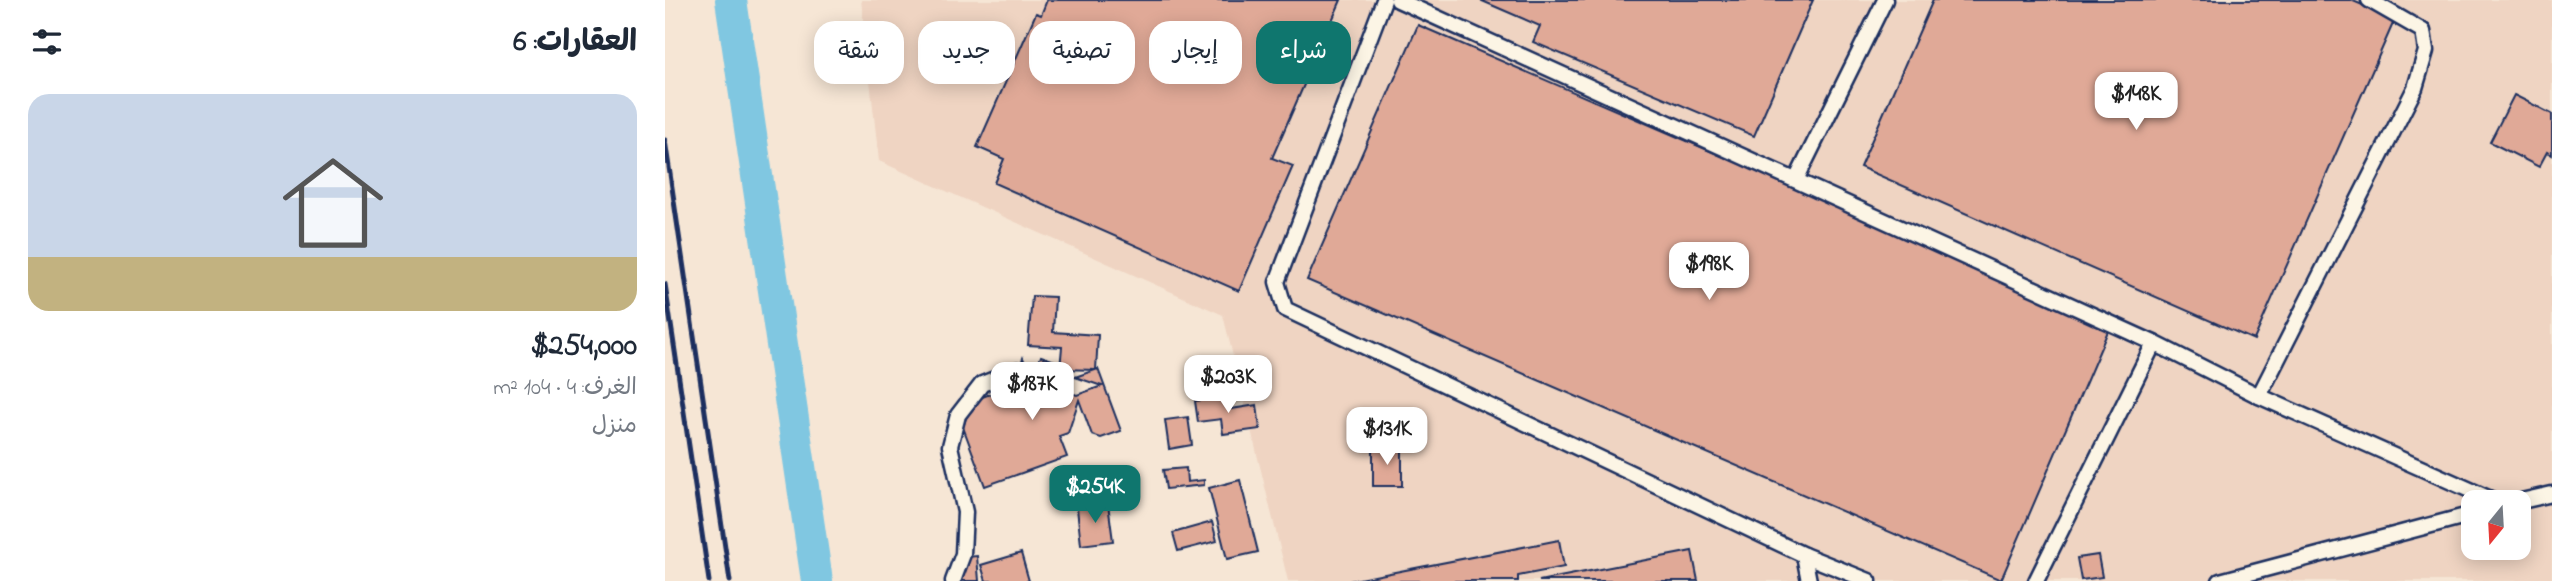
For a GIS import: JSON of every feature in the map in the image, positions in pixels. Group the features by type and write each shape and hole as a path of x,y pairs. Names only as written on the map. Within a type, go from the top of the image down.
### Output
{"lane":[{"path":"1384,0 1277,282 1285,309 1804,555 1868,581"},
{"path":"1398,0 2154,343 2259,396 2470,490"},
{"path":"1796,180 1885,0"},
{"path":"2259,396 2415,88 2426,51 2423,30 2369,0"},
{"path":"2036,581 2154,343"},
{"path":"953,581 963,554 965,512 950,446 958,415 982,384 1017,370"},
{"path":"2531,499 2552,494"},
{"path":"2220,581 2461,517"},
{"path":"1804,555 1808,581"}],"shaded area":[{"path":"861,0 2552,0 2552,581 1288,581 1223,315 879,161 870,84 904,84 904,21 863,21"}],"building":[{"path":"1047,0 1341,0 1332,21 1256,21 1256,84 1304,84 1272,158 1293,166 1239,291 994,183 1004,159 977,147 1005,84 1015,84 1015,61 1029,29 1029,84 1135,84 1135,21 1032,21 1036,13 1041,15"},
{"path":"1480,0 1813,0 1754,136 1533,42 1540,26"},
{"path":"1933,0 2351,0 2395,19 2254,340 1860,167"},
{"path":"1418,25 2111,324 2001,580 1307,280"},
{"path":"2514,95 2552,114 2552,155 2547,152 2539,167 2490,142"},
{"path":"1032,296 1055,297 1053,332 1098,335 1096,370 1060,369 1062,347 1028,345"},
{"path":"1041,356 1060,363 1057,375 1062,390 1077,395 1102,386 1075,377 1098,369 1121,431 1101,438 1092,435 1079,400 1068,433 1059,436 1067,457 985,486 963,427 972,401 1003,389 1011,393 1023,358 1034,386 1043,390 1048,377 1035,373"},
{"path":"1230,396 1231,409 1257,405 1260,429 1223,434 1221,419 1198,422 1195,401"},
{"path":"1188,417 1192,445 1169,449 1165,420"},
{"path":"1373,448 1402,448 1402,486 1373,486"},
{"path":"1186,468 1187,482 1204,480 1204,485 1166,489 1163,470"},
{"path":"1240,480 1258,552 1227,559 1209,488"},
{"path":"1108,504 1113,541 1081,545 1077,508"},
{"path":"1212,522 1217,541 1178,551 1173,533"},
{"path":"1559,540 1564,567 1518,576 1518,581 1349,581"},
{"path":"1692,551 1698,581 1539,581"},
{"path":"1021,553 1029,581 986,581 981,565"},
{"path":"2098,555 2102,577 2081,580 2077,558"},
{"path":"977,556 979,581 959,581 957,558"}],"waterway":[{"path":"731,0 817,581"}],"railway":[{"path":"665,140 730,581"},
{"path":"665,284 709,581"}]}
